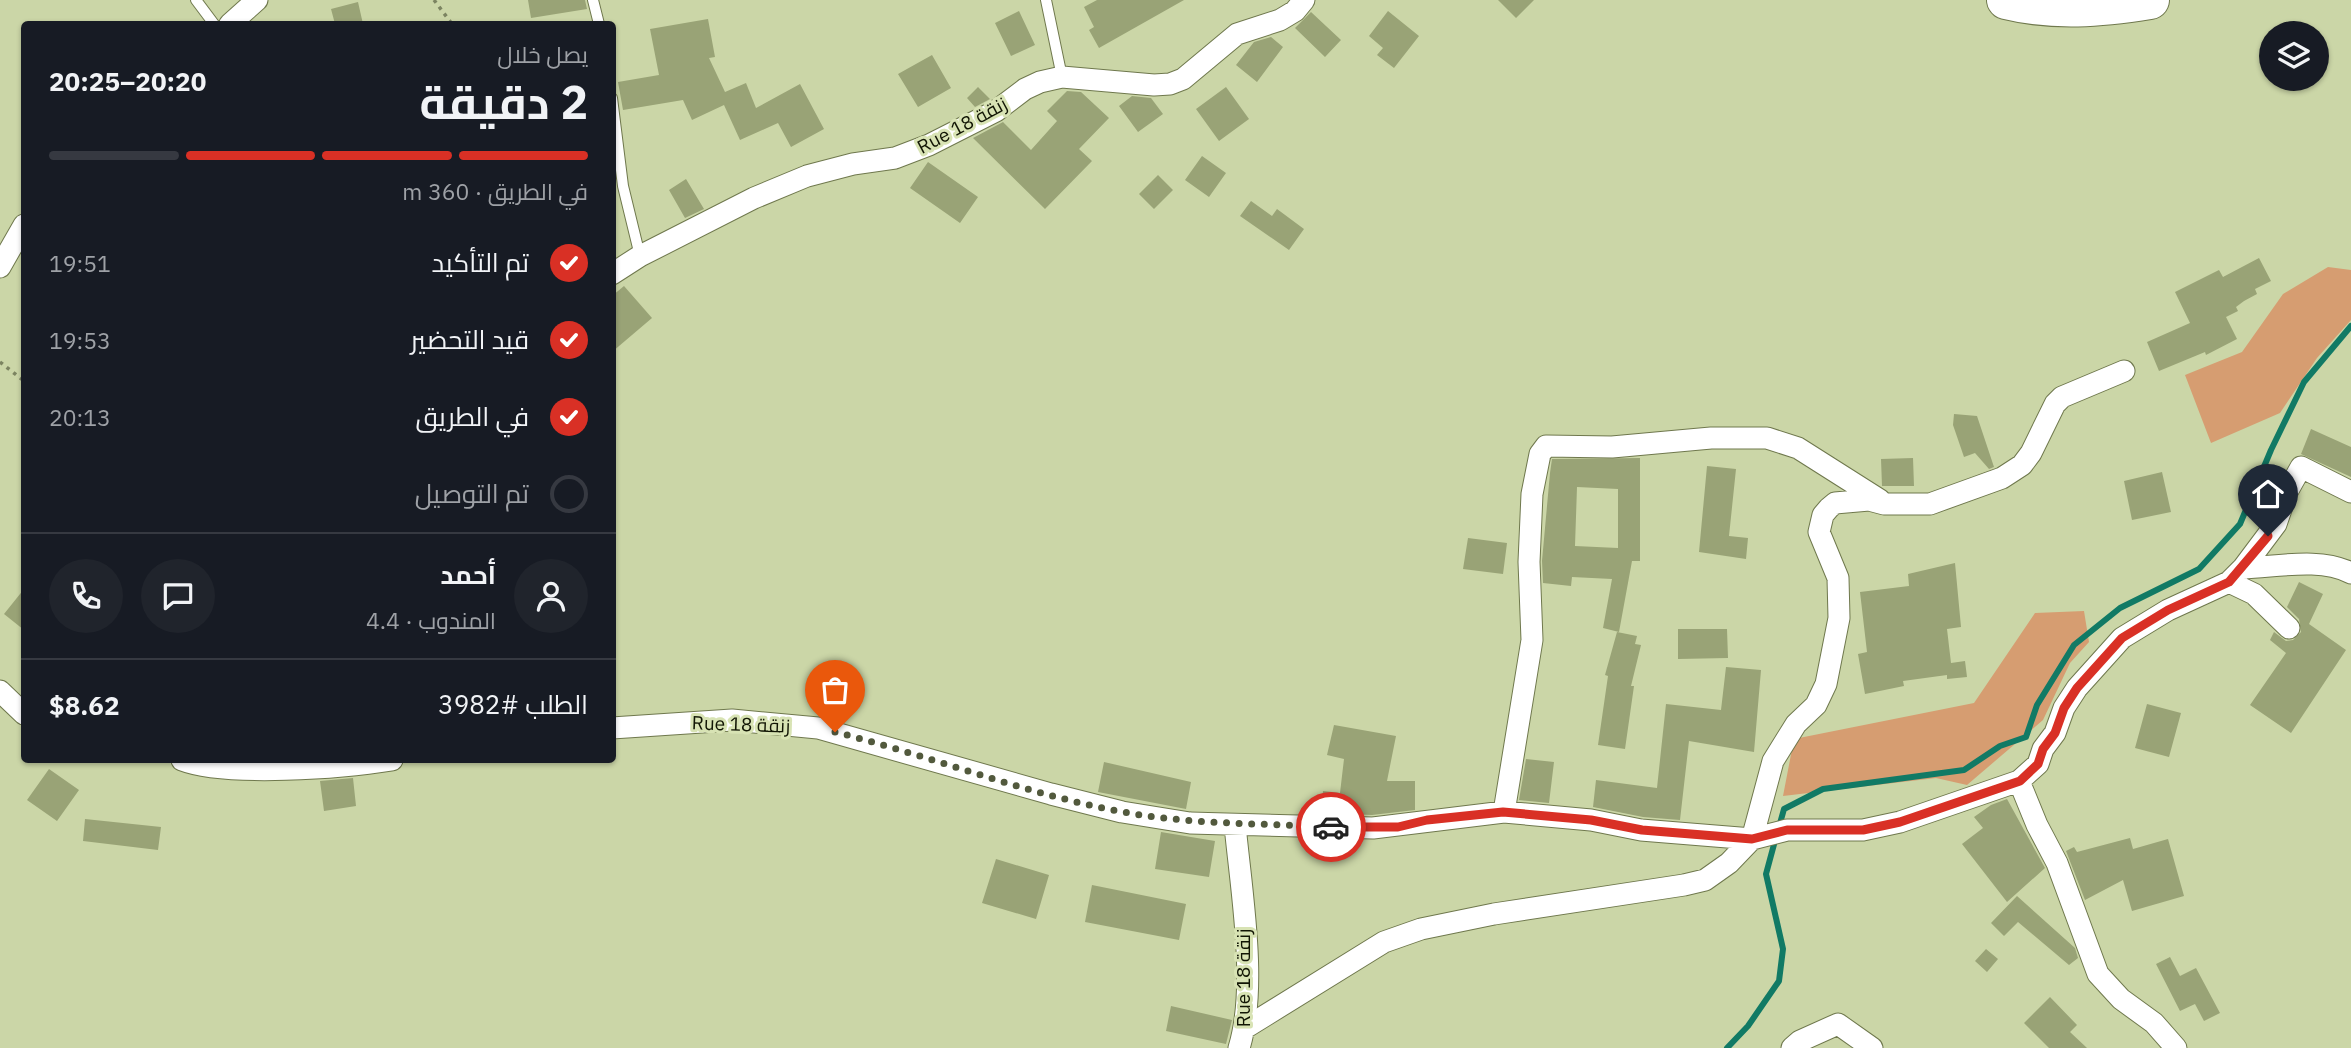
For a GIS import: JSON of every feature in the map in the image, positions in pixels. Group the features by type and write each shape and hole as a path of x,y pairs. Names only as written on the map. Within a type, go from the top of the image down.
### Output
{"highway":[{"path":"2006,0 2058,9 2092,8 2150,0"}],"street":[{"path":"233,21 257,0"},
{"name":"Rue 18 زنقة","path":"616,271 640,256 754,198 807,176 853,164 895,158 929,145 996,111 1025,89 1062,77 1154,86 1183,79 1237,34 1280,20 1295,11 1304,0"},
{"path":"1,261 21,230"},
{"path":"1758,838 1773,761 1796,724 1816,705 1826,684 1832,660 1839,618 1838,579 1819,532 1823,516 1835,503 1869,500 1930,504 2002,478 2022,465 2031,453 2054,404 2062,397 2124,370"},
{"path":"1503,812 1532,640 1529,562 1532,494 1540,454 1546,446 1612,447 1659,445 1712,438 1768,438 1798,448 1884,503"},
{"path":"2236,575 2276,524 2287,492 2301,467 2351,492"},
{"path":"1242,1038 1384,942 1421,929 1494,914 1705,880 1758,838 1787,830 1863,830 1900,822 2020,781 2038,764 2043,749 2055,733 2064,708 2077,688 2122,638 2168,610 2236,575 2323,565 2351,573"},
{"path":"2236,575 2289,628"},
{"path":"0,691 21,711"},
{"name":"Rue 18 زنقة","path":"616,728 732,720 818,728 1122,812 1190,823 1398,827 1427,820 1503,812 1591,820 1642,830 1758,838"},
{"path":"197,763 240,769 332,767 366,763"},
{"path":"2020,781 2037,825 2057,863 2098,974 2121,999 2154,1023 2176,1048"},
{"name":"Rue 18 زنقة","path":"1235,825 1247,964 1242,1038"},
{"path":"1792,1048 1800,1041 1838,1024 1871,1048"}],"lane":[{"path":"196,0 212,21"},
{"path":"593,0 597,21"},
{"path":"1046,0 1062,77"},
{"path":"616,127 624,186 640,256"}],"path":[{"path":"435,0 451,21"},
{"path":"0,362 21,379"}],"shaded area":[{"path":"2328,267 2351,270 2351,320 2317,358 2280,413 2211,443 2185,375 2242,352 2283,294"},
{"path":"2084,611 2089,642 2070,663 2043,720 1967,785 1936,778 1783,796 1794,739 1974,703 2035,613"}],"building":[{"path":"528,0 585,0 587,9 531,18"},
{"path":"1097,0 1184,0 1099,48 1089,30 1094,27 1084,7"},
{"path":"1498,0 1534,0 1516,18"},
{"path":"358,2 362,21 334,21 331,9"},
{"path":"1019,11 1035,45 1011,56 995,23"},
{"path":"1388,11 1419,36 1394,68 1377,55 1383,48 1369,36"},
{"path":"1311,12 1341,40 1325,57 1295,28"},
{"path":"708,19 715,57 709,58 725,92 746,83 756,108 800,84 824,129 791,147 778,123 740,140 724,105 692,120 683,100 623,110 618,82 659,75 650,29"},
{"path":"1271,37 1283,47 1257,82 1236,65 1254,42"},
{"path":"932,55 951,88 918,107 898,74"},
{"path":"978,87 990,99 975,107 967,98"},
{"path":"1226,87 1249,119 1219,141 1196,109"},
{"path":"1067,91 1081,92 1109,118 1079,149 1092,161 1045,209 973,138 1003,122 1031,150 1057,121 1047,111"},
{"path":"1132,96 1151,98 1163,114 1138,132 1119,106"},
{"path":"1202,156 1226,173 1209,197 1185,180"},
{"path":"928,162 978,197 960,223 910,188"},
{"path":"1158,175 1173,190 1154,209 1139,194"},
{"path":"686,179 704,209 685,218 669,190"},
{"path":"1251,201 1272,216 1277,209 1304,229 1289,250 1240,216"},
{"path":"2259,258 2271,281 2255,289 2257,294 2236,307 2238,311 2226,317 2237,339 2206,355 2205,352 2159,371 2147,342 2190,323 2175,292 2219,270 2223,277"},
{"path":"624,286 652,318 616,349 616,293"},
{"path":"1954,414 1977,416 1994,467 1989,469 1975,453 1964,457 1953,425"},
{"path":"2311,429 2351,447 2351,477 2301,454"},
{"path":"1640,458 1640,561 1632,561 1619,632 1603,628 1612,579 1572,577 1571,586 1543,583 1542,561 1552,459","holes":["1577,487 1618,489 1618,548 1575,546"]},
{"path":"1913,458 1914,486 1882,486 1881,459"},
{"path":"1707,466 1736,469 1729,536 1748,538 1746,559 1699,552"},
{"path":"2162,472 2171,512 2132,520 2124,481"},
{"path":"1468,538 1507,543 1503,574 1463,569"},
{"path":"1955,563 1961,627 1947,629 1951,663 1965,661 1967,677 1947,679 1947,675 1903,681 1904,686 1865,694 1858,654 1867,652 1860,592 1909,586 1908,574"},
{"path":"2299,582 2323,594 2309,624 2346,650 2291,733 2250,705 2286,653 2270,640 2274,632 2286,641 2293,640 2301,632 2299,619 2287,607"},
{"path":"21,593 21,628 4,614"},
{"path":"1678,629 1727,629 1728,658 1678,659"},
{"path":"1617,632 1637,636 1635,644 1641,645 1631,686 1634,686 1625,749 1598,745 1608,676 1605,675"},
{"path":"1726,667 1761,670 1754,752 1689,741 1680,820 1643,817 1593,807 1596,780 1657,788 1666,704 1721,710"},
{"path":"2147,704 2181,713 2169,757 2135,748"},
{"path":"1334,725 1396,736 1387,781 1415,781 1415,810 1372,815 1321,813 1323,791 1340,793 1344,759 1327,755"},
{"path":"1526,759 1554,762 1549,803 1519,800"},
{"path":"1104,762 1191,782 1186,809 1098,792"},
{"path":"49,769 79,790 57,821 27,800"},
{"path":"353,778 356,806 324,811 320,781"},
{"path":"2007,799 2045,868 2007,902 1962,844 1983,828 1974,817 1991,805"},
{"path":"85,819 161,827 158,850 83,841"},
{"path":"1161,832 1215,841 1209,877 1155,869"},
{"path":"2130,838 2133,849 2168,839 2184,896 2132,911 2123,880 2085,900 2066,851 2074,847 2077,852"},
{"path":"996,859 1049,875 1036,919 982,903"},
{"path":"1092,885 1186,904 1179,940 1085,922"},
{"path":"2017,896 2075,948 2078,958 2069,965 2018,922 2004,936 1991,923"},
{"path":"1986,949 1998,959 1987,972 1975,961"},
{"path":"2170,957 2180,976 2196,968 2220,1013 2204,1021 2195,1004 2180,1011 2156,964"},
{"path":"2050,997 2077,1025 2070,1032 2087,1048 2049,1048 2024,1023"},
{"path":"1171,1006 1232,1020 1226,1044 1166,1031"}],"waterway":[{"path":"1779,827 1784,809 1823,789 1964,770 2000,746 2026,737 2037,705 2074,645 2120,608 2199,569 2240,524 2271,450 2304,382 2351,326"},
{"path":"1727,1048 1748,1026 1779,981 1783,949 1766,874 1776,837"}],"way so far":[{"path":"835,732 1122,812 1190,823 1331,827"}],"route":[{"path":"1331,827 1398,827 1427,820 1503,812 1591,820 1642,830 1752,839 1787,830 1863,830 1900,822 2020,781 2038,764 2043,749 2055,733 2064,708 2077,688 2122,638 2168,610 2229,582 2268,536"}]}
